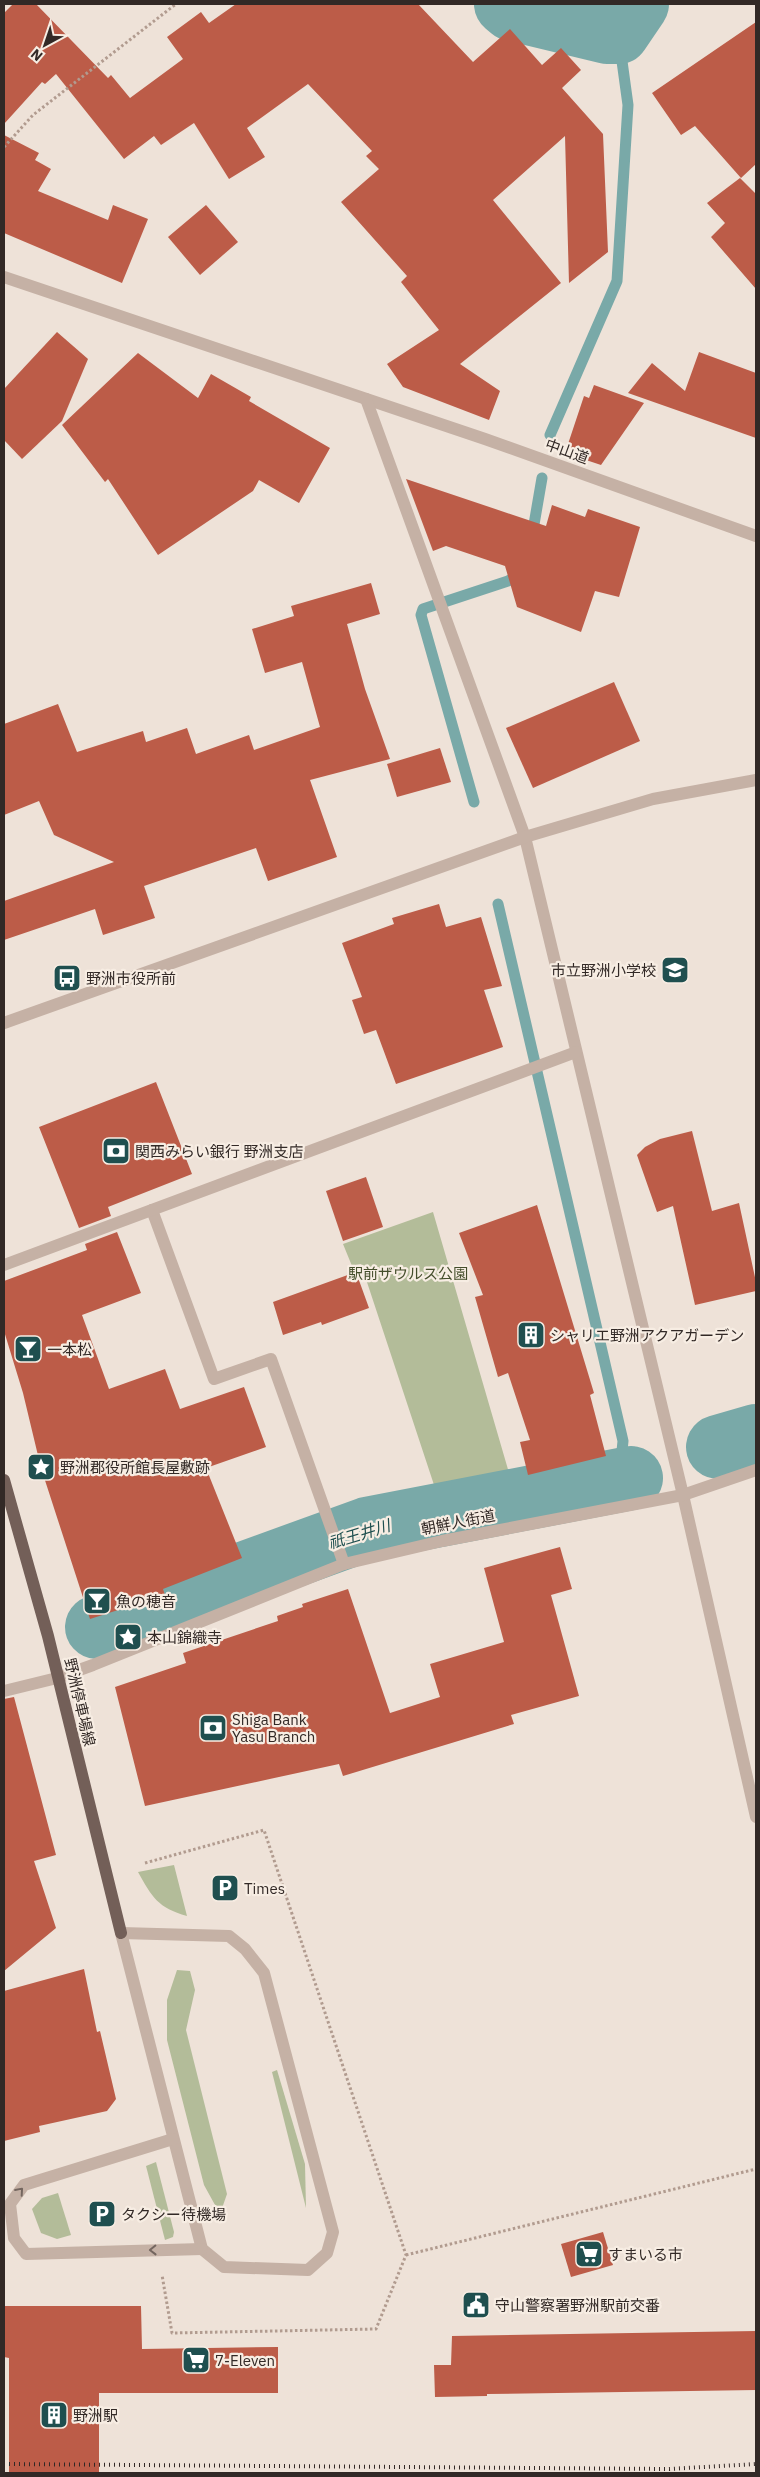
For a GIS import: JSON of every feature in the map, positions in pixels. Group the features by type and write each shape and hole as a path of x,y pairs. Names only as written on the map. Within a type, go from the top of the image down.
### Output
{"main road":[{"name":"野洲停車場線","path":"4,1480 48,1636 121,1933"}],"street":[{"name":"中山道","path":"4,277 494,442 756,536"},
{"path":"366,400 524,837 683,1495 756,1817"},
{"path":"4,1023 524,837 652,799 756,780"},
{"path":"4,1265 576,1052"},
{"path":"152,1210 214,1379 271,1359 329,1517 344,1564"},
{"name":"朝鮮人街道","path":"4,1691 57,1678 344,1564 442,1541 683,1495 756,1470"},
{"path":"121,1933 229,1936 245,1949 264,1973 333,2232 326,2253 308,2270 224,2268 202,2249 173,2139 121,1933"},
{"path":"173,2139 24,2185 10,2204 14,2238 26,2254 202,2249"}],"path":[{"path":"4,147 33,115 176,4"},
{"path":"406,2255 756,2169"}],"green space":[{"name":"駅前ザウルス公園","path":"433,1212 514,1490 438,1497 361,1264 352,1266 343,1244"},
{"path":"174,1865 187,1916 162,1905 152,1895 138,1872"},
{"path":"177,1970 190,1971 195,1990 186,2030 227,2194 220,2214 204,2185 167,2040 167,2000"},
{"path":"277,2070 305,2164 306,2208 272,2072"},
{"path":"156,2162 174,2232 173,2237 165,2240 146,2166"},
{"path":"58,2193 71,2235 57,2239 41,2233 32,2209 42,2198"}],"building":[{"path":"13,4 36,4 108,78 111,75 130,98 183,59 167,37 201,12 209,23 236,4 418,4 473,62 510,29 542,65 561,48 581,70 562,88 603,134 608,252 569,283 565,136 493,200 561,283 460,364 500,391 489,420 403,387 387,364 439,330 401,282 407,276 341,202 379,169 366,156 372,151 308,84 247,128 265,157 229,179 194,123 161,145 154,136 124,159 56,74 45,84 42,82 4,124 4,13"},
{"path":"756,22 756,164 741,178 695,126 681,135 652,93"},
{"path":"4,135 39,153 35,160 51,169 38,191 108,220 113,205 148,219 122,283 4,233"},
{"path":"740,178 756,194 756,289 711,237 725,223 707,203"},
{"path":"206,205 238,242 200,275 168,237"},
{"path":"57,332 88,359 62,421 22,459 4,440 4,389"},
{"path":"699,352 756,373 756,438 628,393 652,363 685,391"},
{"path":"138,353 198,398 211,374 251,397 249,401 330,448 299,503 259,480 253,491 158,555 108,479 105,482 62,425"},
{"path":"594,385 644,403 601,465 565,453 584,396 589,398"},
{"path":"406,479 546,526 552,505 585,517 588,509 640,527 619,597 595,591 581,632 517,607 505,566 446,546 433,551"},
{"path":"371,583 380,614 347,624 365,689 390,759 310,780 337,857 268,881 256,848 144,886 155,918 103,935 95,909 4,940 4,901 114,862 54,835 39,801 4,815 4,724 58,704 77,752 143,731 146,742 187,728 196,754 249,735 254,750 320,727 302,662 265,673 252,629 294,616 291,606"},
{"path":"614,682 640,741 533,788 506,728"},
{"path":"440,748 451,782 397,797 387,764"},
{"path":"439,904 446,927 481,917 502,986 484,990 503,1047 396,1084 376,1030 364,1034 352,1000 362,997 342,943 394,924 392,918"},
{"name":"関西みらい銀行 野洲支店","path":"156,1082 192,1174 108,1207 111,1216 79,1228 39,1127"},
{"path":"692,1131 712,1211 739,1203 756,1282 756,1291 695,1305 673,1206 657,1212 637,1155 645,1147 660,1139"},
{"path":"366,1177 383,1227 343,1241 326,1191"},
{"name":"シャリエ野洲アクアガーデン","path":"537,1205 594,1393 590,1395 606,1456 528,1475 520,1442 530,1440 508,1373 498,1377 475,1297 483,1295 459,1233"},
{"path":"117,1232 141,1293 82,1315 109,1389 165,1369 180,1409 244,1387 266,1447 206,1468 242,1558 163,1589 165,1595 90,1619 41,1468 23,1393 4,1331 4,1281 87,1250 85,1244"},
{"path":"356,1272 369,1308 322,1325 321,1322 283,1335 273,1302"},
{"path":"560,1547 572,1589 551,1595 579,1696 511,1715 514,1724 343,1776 339,1764 145,1806 115,1687 186,1663 183,1653 278,1621 277,1616 303,1607 302,1604 348,1589 390,1713 440,1697 430,1664 504,1642 484,1568"},
{"path":"14,1697 56,1855 34,1861 56,1928 4,1971 4,1699"},
{"path":"84,1969 97,2032 100,2031 116,2099 107,2111 39,2126 40,2132 4,2141 4,1991"},
{"path":"603,2232 613,2265 571,2277 561,2244"},
{"name":"野洲駅","path":"4,2306 141,2306 142,2349 278,2347 278,2393 99,2393 99,2473 9,2473 9,2358 4,2357"},
{"path":"756,2331 756,2390 487,2394 487,2396 435,2397 434,2365 451,2365 452,2336"}],"waterway":[{"path":"506,4 512,9 607,32 618,32 637,4"},
{"path":"550,435 617,281 628,105 618,32"},
{"path":"532,536 542,478"},
{"path":"474,802 421,615 423,609 508,581 520,574"},
{"path":"498,904 623,1441 619,1481"},
{"name":"祇王井川","path":"718,1447 756,1436"},
{"name":"祇王井川","path":"97,1627 367,1529 631,1478"}],"railway":[{"path":"4,2464 669,2469 756,2464"}],"place":[{"name":"市立野洲小学校","path":"675,970"},
{"name":"野洲市役所前","path":"67,978"},
{"name":"関西みらい銀行 野洲支店","path":"116,1151"},
{"name":"シャリエ野洲アクアガーデン","path":"531,1335"},
{"name":"一本松","path":"28,1349"},
{"name":"野洲郡役所館長屋敷跡","path":"41,1467"},
{"name":"魚の穂音","path":"97,1601"},
{"name":"本山錦織寺","path":"128,1637"},
{"name":"Shiga Bank Yasu Branch","path":"213,1728"},
{"name":"Times","path":"225,1888"},
{"name":"タクシー待機場","path":"102,2214"},
{"name":"すまいる市","path":"589,2254"},
{"name":"守山警察署野洲駅前交番","path":"476,2305"},
{"name":"7-Eleven","path":"196,2360"},
{"name":"野洲駅","path":"54,2415"}]}
